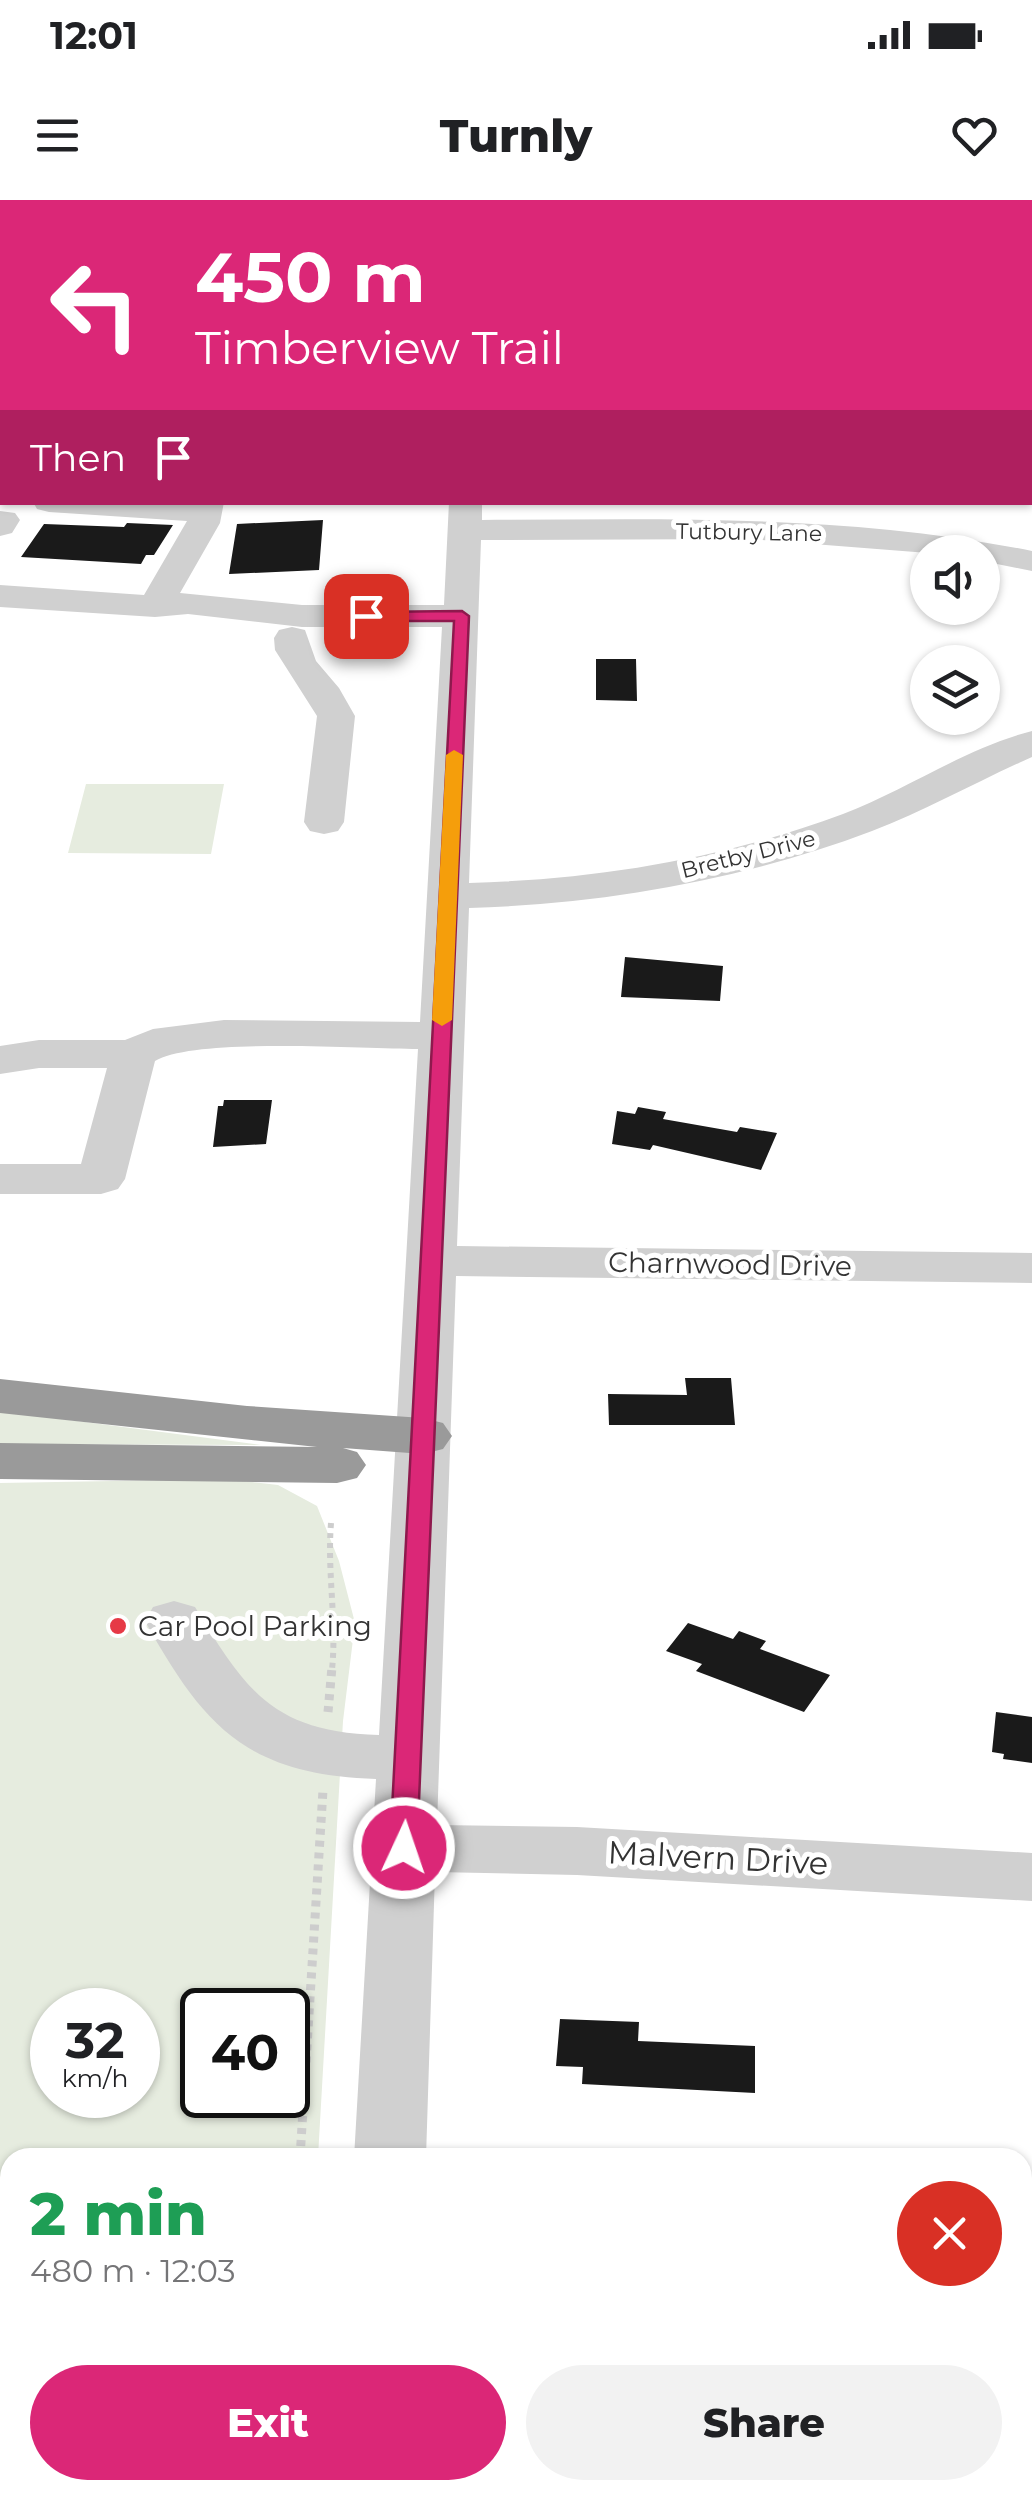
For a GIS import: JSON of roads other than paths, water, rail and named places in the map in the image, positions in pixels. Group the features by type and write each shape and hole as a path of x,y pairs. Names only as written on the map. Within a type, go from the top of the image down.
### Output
{"highway":[{"path":"0,1396 247,1424 422,1451"},
{"path":"0,1462 422,1451"}],"street":[{"path":"144,505 207,507 173,579 155,606 158,618 172,624 292,638 461,628"},
{"path":"390,2148 465,516"},
{"name":"Tutbury Lane","path":"465,516 852,534 950,546 1032,562"},
{"path":"0,596 155,606 188,602 302,616 461,628"},
{"path":"292,638 300,666 332,704 336,716 324,822"},
{"name":"Bretby Drive","path":"447,896 569,889 748,857 872,817 1032,743"},
{"path":"0,1060 39,1054 134,1054 153,1043 224,1034 442,1036"},
{"path":"0,1179 101,1179 134,1054"},
{"name":"Charnwood Drive","path":"428,1262 1032,1268"},
{"path":"174,1621 216,1693 254,1726 325,1754 409,1758"},
{"name":"Malvern Drive","path":"404,1848 576,1850 1032,1878"}],"place":[{"name":"Car Pool Parking","path":"118,1626"}]}
